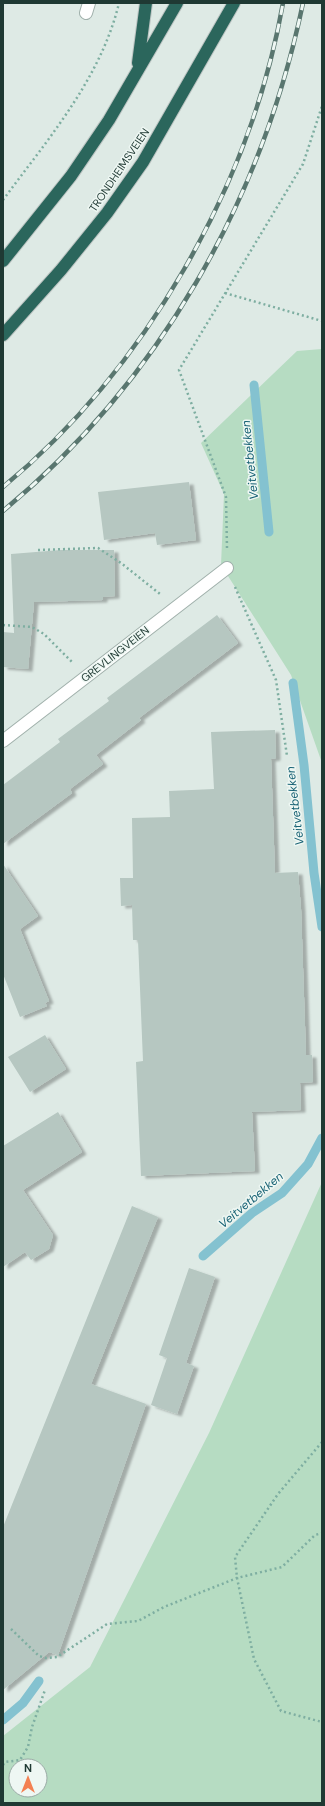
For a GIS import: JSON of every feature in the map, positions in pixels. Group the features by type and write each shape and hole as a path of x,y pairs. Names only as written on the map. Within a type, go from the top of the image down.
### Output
{"highway":[{"path":"136,74 141,48 146,3"},
{"path":"3,261 71,176 109,120 177,3"},
{"name":"TRONDHEIMSVEIEN","path":"3,335 61,270 107,213 139,168 234,3"}],"street":[{"name":"GREVLINGVEIEN","path":"3,741 227,568"}],"path":[{"path":"3,200 85,85 105,47 113,26 119,3"},
{"path":"287,756 276,680 227,568 226,497 179,370 303,164 322,106"},
{"path":"225,293 322,321"},
{"path":"38,550 98,548 121,563 176,607"},
{"path":"3,625 32,627 44,634 86,677"},
{"path":"322,1442 278,1494 235,1557 236,1578 254,1659 281,1711 322,1722"},
{"path":"11,1629 39,1656 46,1658 57,1657 107,1624 138,1621 164,1607 236,1578 282,1567 315,1535 322,1533"},
{"path":"3,1765 5,1762 20,1760 28,1747 32,1727 45,1690"}],"green space":[{"path":"322,349 322,763 291,675 221,565 224,494 201,443 297,351"},
{"path":"322,1182 322,1803 3,1803 3,1736 90,1667 209,1433"}],"building":[{"path":"189,482 196,540 157,545 155,533 104,540 98,492"},
{"path":"61,550 114,550 115,596 103,597 103,600 34,602 28,669 3,667 3,632 14,633 11,554"},
{"path":"217,615 238,643 139,718 141,720 96,755 103,764 70,789 72,793 3,844 3,785 60,742 58,739 109,701 107,698"},
{"path":"275,730 276,758 271,759 275,873 298,872 301,909 306,1055 312,1055 313,1082 300,1083 301,1110 252,1112 255,1171 141,1176 136,1062 143,1061 138,940 133,940 132,905 121,906 120,878 133,878 132,818 170,817 169,791 214,789 211,732"},
{"path":"3,864 38,916 20,929 49,1001 45,1003 47,1006 20,1017 3,974"},
{"path":"45,1035 66,1069 30,1092 8,1057"},
{"path":"58,1112 82,1152 23,1190 53,1235 49,1249 31,1260 25,1252 3,1267 3,1146"},
{"path":"132,1206 158,1217 91,1384 146,1404 58,1655 49,1652 3,1690 3,1527"},
{"path":"189,1268 215,1277 186,1363 194,1366 177,1414 151,1405 167,1358 159,1355"}],"waterway":[{"name":"Veitvetbekken","path":"254,385 269,532"},
{"name":"Veitvetbekken","path":"293,683 304,765 314,873 322,927"},
{"name":"Veitvetbekken","path":"203,1256 252,1213 282,1193 308,1164 322,1138"},
{"name":"Veitvetbekken","path":"3,1720 23,1703 39,1681"}],"railway":[{"path":"3,487 54,440 102,387 146,330 184,269 218,205 246,139 268,71 283,3"},
{"path":"3,511 59,460 110,405 156,346 196,282 231,216 261,147 285,76 303,3"}]}
